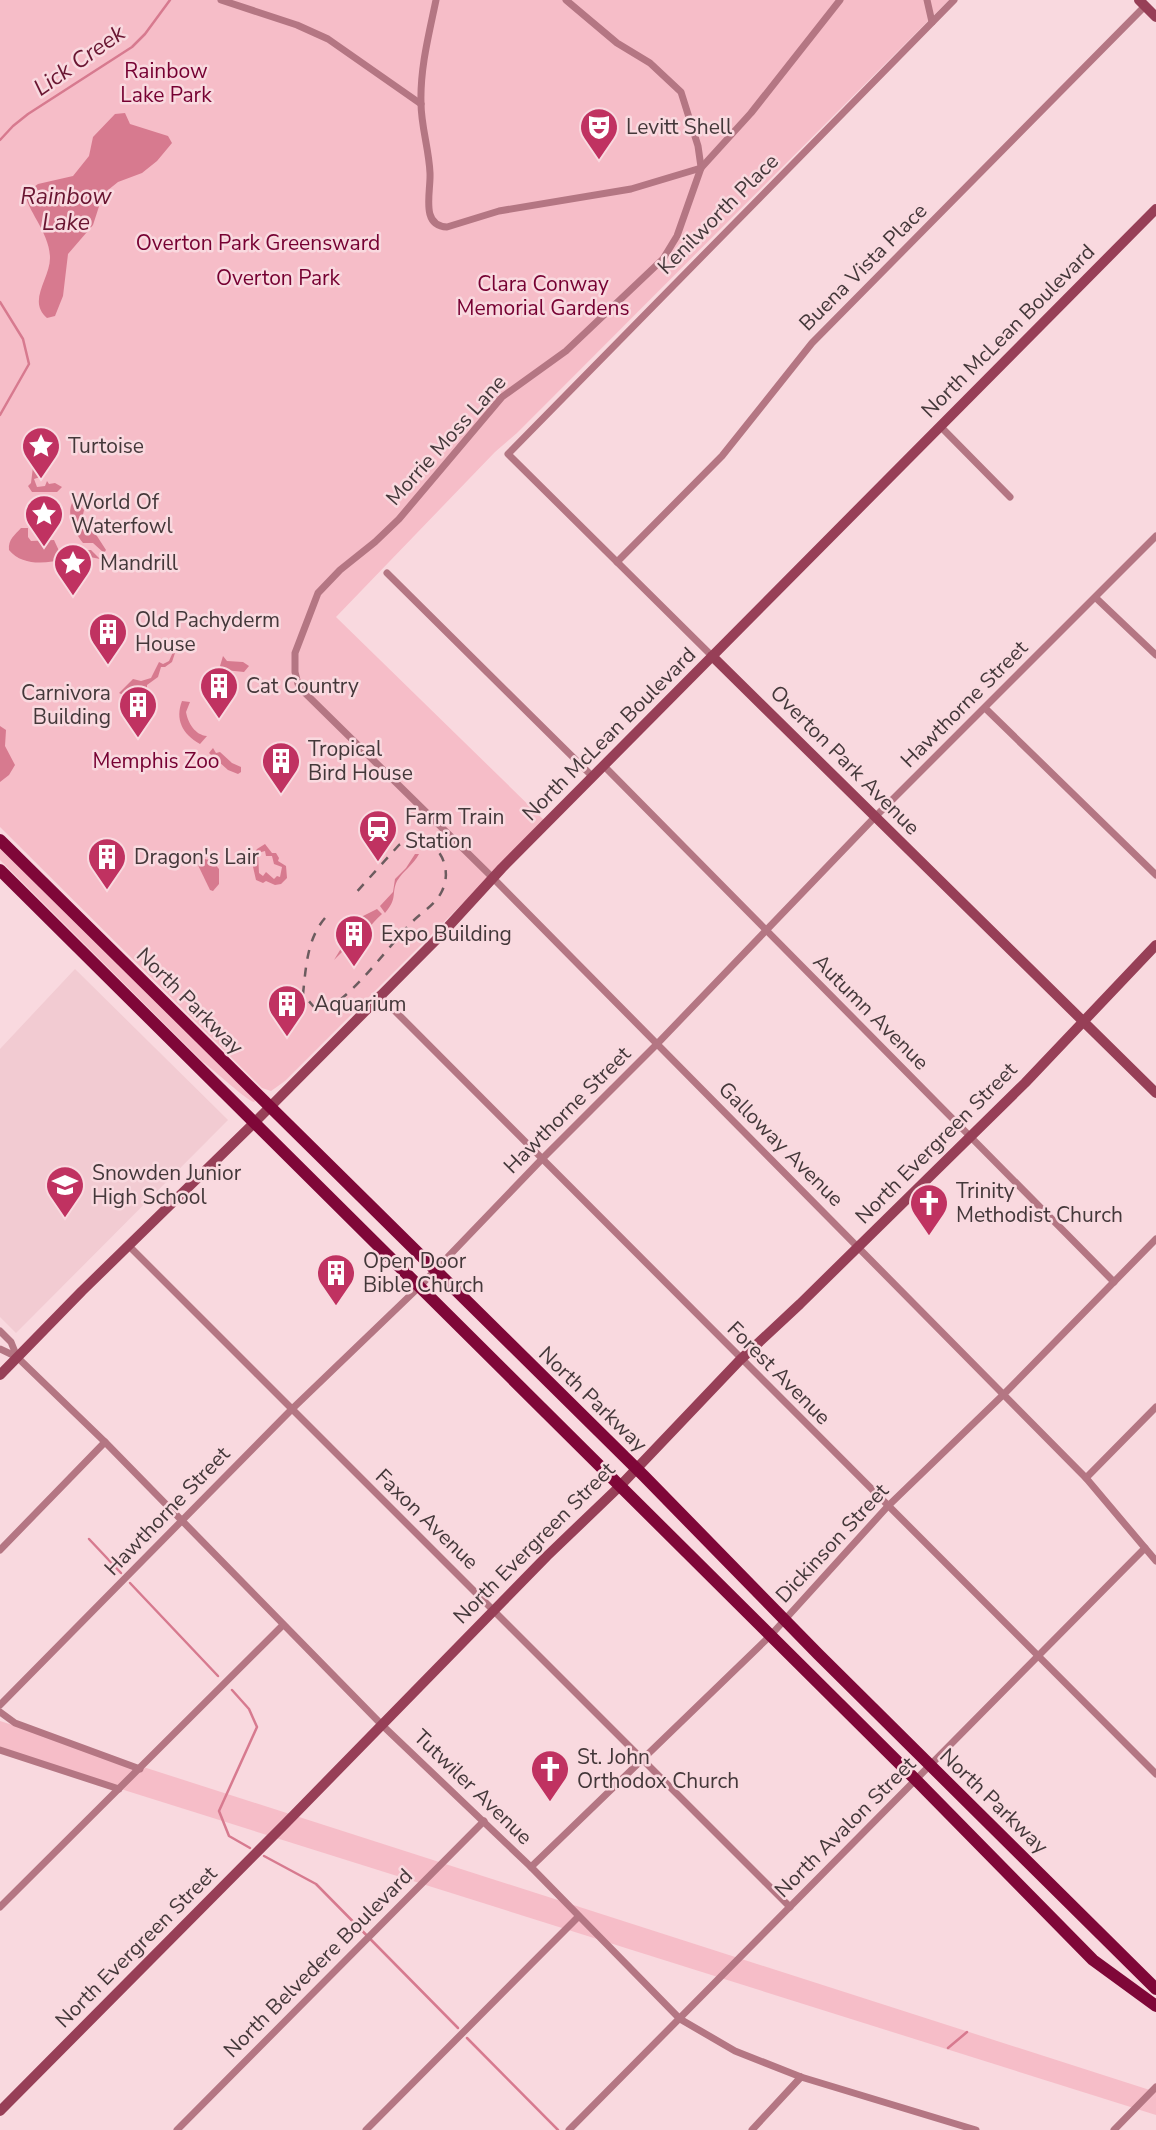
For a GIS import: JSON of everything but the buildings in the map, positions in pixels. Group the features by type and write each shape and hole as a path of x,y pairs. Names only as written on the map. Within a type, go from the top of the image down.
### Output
{"main road":[{"name":"North Parkway","path":"0,840 636,1468 784,1620 1152,1984"},
{"name":"North Parkway","path":"0,870 916,1780 1093,1960 1156,2007"}],"street":[{"path":"221,0 297,25 328,39 421,104"},
{"path":"436,0 425,50 421,104 430,174 428,212 434,222 443,227 499,211 631,189 701,168 698,146 681,92 650,63 617,43 566,0"},
{"name":"Morrie Moss Lane","path":"303,691 295,672 295,653 318,593 340,570 399,519 502,397 566,351 663,259 677,236 701,168 747,117 840,0"},
{"path":"927,0 932,22"},
{"name":"Kenilworth Place","path":"508,454 954,0"},
{"path":"1142,3 1156,17"},
{"name":"Buena Vista Place","path":"617,562 722,456 813,343 1142,3"},
{"name":"North McLean Boulevard","path":"0,1375 436,940 493,878 1156,209"},
{"path":"941,427 1010,497"},
{"name":"Overton Park Avenue","path":"508,454 1156,1093"},
{"name":"Hawthorne Street","path":"0,1705 290,1410 419,1287 875,817 1156,536"},
{"path":"387,573 593,777"},
{"path":"1096,598 1156,656"},
{"name":"Galloway Avenue","path":"303,691 493,878 1004,1394 1086,1478 1156,1561"},
{"path":"985,708 1156,874"},
{"name":"Autumn Avenue","path":"604,766 1114,1282"},
{"name":"North Evergreen Street","path":"0,2111 495,1609 620,1486 740,1360 970,1136 1083,1023 1156,945"},
{"name":"Forest Avenue","path":"379,995 740,1360 1156,1774"},
{"name":"Dickinson Street","path":"531,1867 770,1636 888,1506 1004,1394 1156,1239"},
{"name":"Faxon Avenue","path":"129,1246 290,1410 495,1609 790,1907"},
{"name":"Tutwiler Avenue","path":"0,1331 11,1342 17,1357"},
{"name":"Tutwiler Avenue","path":"0,1349 17,1357 105,1443 382,1725 531,1867 680,2019 735,2051 801,2077 953,2127 976,2130"},
{"path":"1086,1478 1156,1408"},
{"path":"0,1550 105,1443"},
{"name":"North Avalon Street","path":"569,2130 1145,1548"},
{"path":"0,1907 283,1625"},
{"path":"0,1712 15,1723 140,1769"},
{"path":"0,1750 119,1789"},
{"name":"North Belvedere Boulevard","path":"177,2130 484,1821"},
{"path":"366,2130 578,1917"},
{"path":"752,2130 801,2077"},
{"path":"1114,2130 1156,2087"}],"shaded area":[{"name":"Snowden Junior High School","path":"75,969 228,1120 16,1333 0,1317 0,1049"}],"green space":[{"name":"Overton Park","path":"0,0 949,0 495,452 336,617 545,821 285,1081 271,1091 262,1088 0,827"},
{"path":"0,846 256,1100 254,1102 203,1062 0,860"},
{"path":"0,1721 1156,2092 1156,2115 0,1751"}],"water":[{"name":"Rainbow Lake","path":"125,113 130,124 168,136 172,143 157,161 142,173 118,182 103,194 93,225 68,254 63,296 55,316 47,318 41,311 39,297 49,266 49,248 26,199 26,193 38,184 73,176 89,156 93,137 115,114"},
{"path":"33,467 43,476 34,479 37,487 45,486 47,481 62,487 57,492 32,492 28,486 31,483"},
{"path":"75,499 84,510 81,524 95,533 106,550 104,553 93,543 83,543 76,533 70,515"},
{"path":"21,528 28,528 31,541 54,540 70,566 76,565 85,557 83,550 91,550 100,559 90,557 73,568 68,566 64,559 42,563 21,559 9,550 9,546"},
{"path":"173,652 172,662 161,667 158,677 147,685 147,689 151,691 144,705 119,693 133,679 141,681 151,678 159,662 163,664 169,661"},
{"path":"223,656 227,661 243,662 249,666 244,672 225,670 220,666"},
{"path":"182,701 190,702 186,712 193,728 207,736 200,744 189,736 182,726 179,714"},
{"path":"0,726 6,730 5,746 15,765 9,775 0,782"},
{"path":"213,748 216,753 220,752 241,767 241,772 238,774 228,770 209,753"},
{"path":"265,844 272,853 276,853 278,861 286,866 287,878 281,884 256,880 251,858 257,849","holes":["265,851 266,856 272,856 274,864 282,867 280,877 274,879 266,872 263,876 259,873 258,853"]},
{"path":"415,854 419,854 397,881 392,903 385,913 380,906 393,892 395,879"},
{"path":"197,858 211,860 219,869 219,884 213,891 210,890"},
{"path":"377,909 382,914 358,942 354,945 351,943 334,960 351,932 351,922"}],"waterway":[{"name":"Lick Creek","path":"0,140 28,114 132,47 170,0"},
{"name":"Lick Creek","path":"0,302 23,339 29,364 0,415"},
{"path":"89,1539 121,1573"},
{"path":"130,1583 218,1676"},
{"path":"232,1690 249,1709 257,1727 219,1811 229,1836 250,1848"},
{"path":"264,1856 316,1884 458,2028"},
{"path":"948,2048 967,2032"},
{"path":"467,2038 558,2130"}],"railway":[{"path":"325,918 311,944 303,994 313,1006 324,1009 346,995 412,922 436,900 445,880 443,859 430,844 421,840 410,840 399,845 353,896"}],"place":[{"name":"Levitt Shell","path":"599,161"},
{"name":"Turtoise","path":"41,480"},
{"name":"World Of Waterfowl","path":"44,548"},
{"name":"Mandrill","path":"73,597"},
{"name":"Old Pachyderm House","path":"108,666"},
{"name":"Cat Country","path":"219,720"},
{"name":"Carnivora Building","path":"138,739"},
{"name":"Tropical Bird House","path":"281,795"},
{"name":"Farm Train Station","path":"378,863"},
{"name":"Dragon's Lair","path":"107,891"},
{"name":"Expo Building","path":"354,968"},
{"name":"Aquarium","path":"287,1038"},
{"name":"Snowden Junior High School","path":"65,1219"},
{"name":"Trinity Methodist Church","path":"929,1237"},
{"name":"Open Door Bible Church","path":"336,1307"},
{"name":"St. John Orthodox Church","path":"550,1803"}],"park label":[{"name":"Rainbow Lake Park","path":"166,83"},
{"name":"Overton Park Greensward","path":"258,243"},
{"name":"Clara Conway Memorial Gardens","path":"543,296"},
{"name":"Memphis Zoo","path":"156,761"}]}
